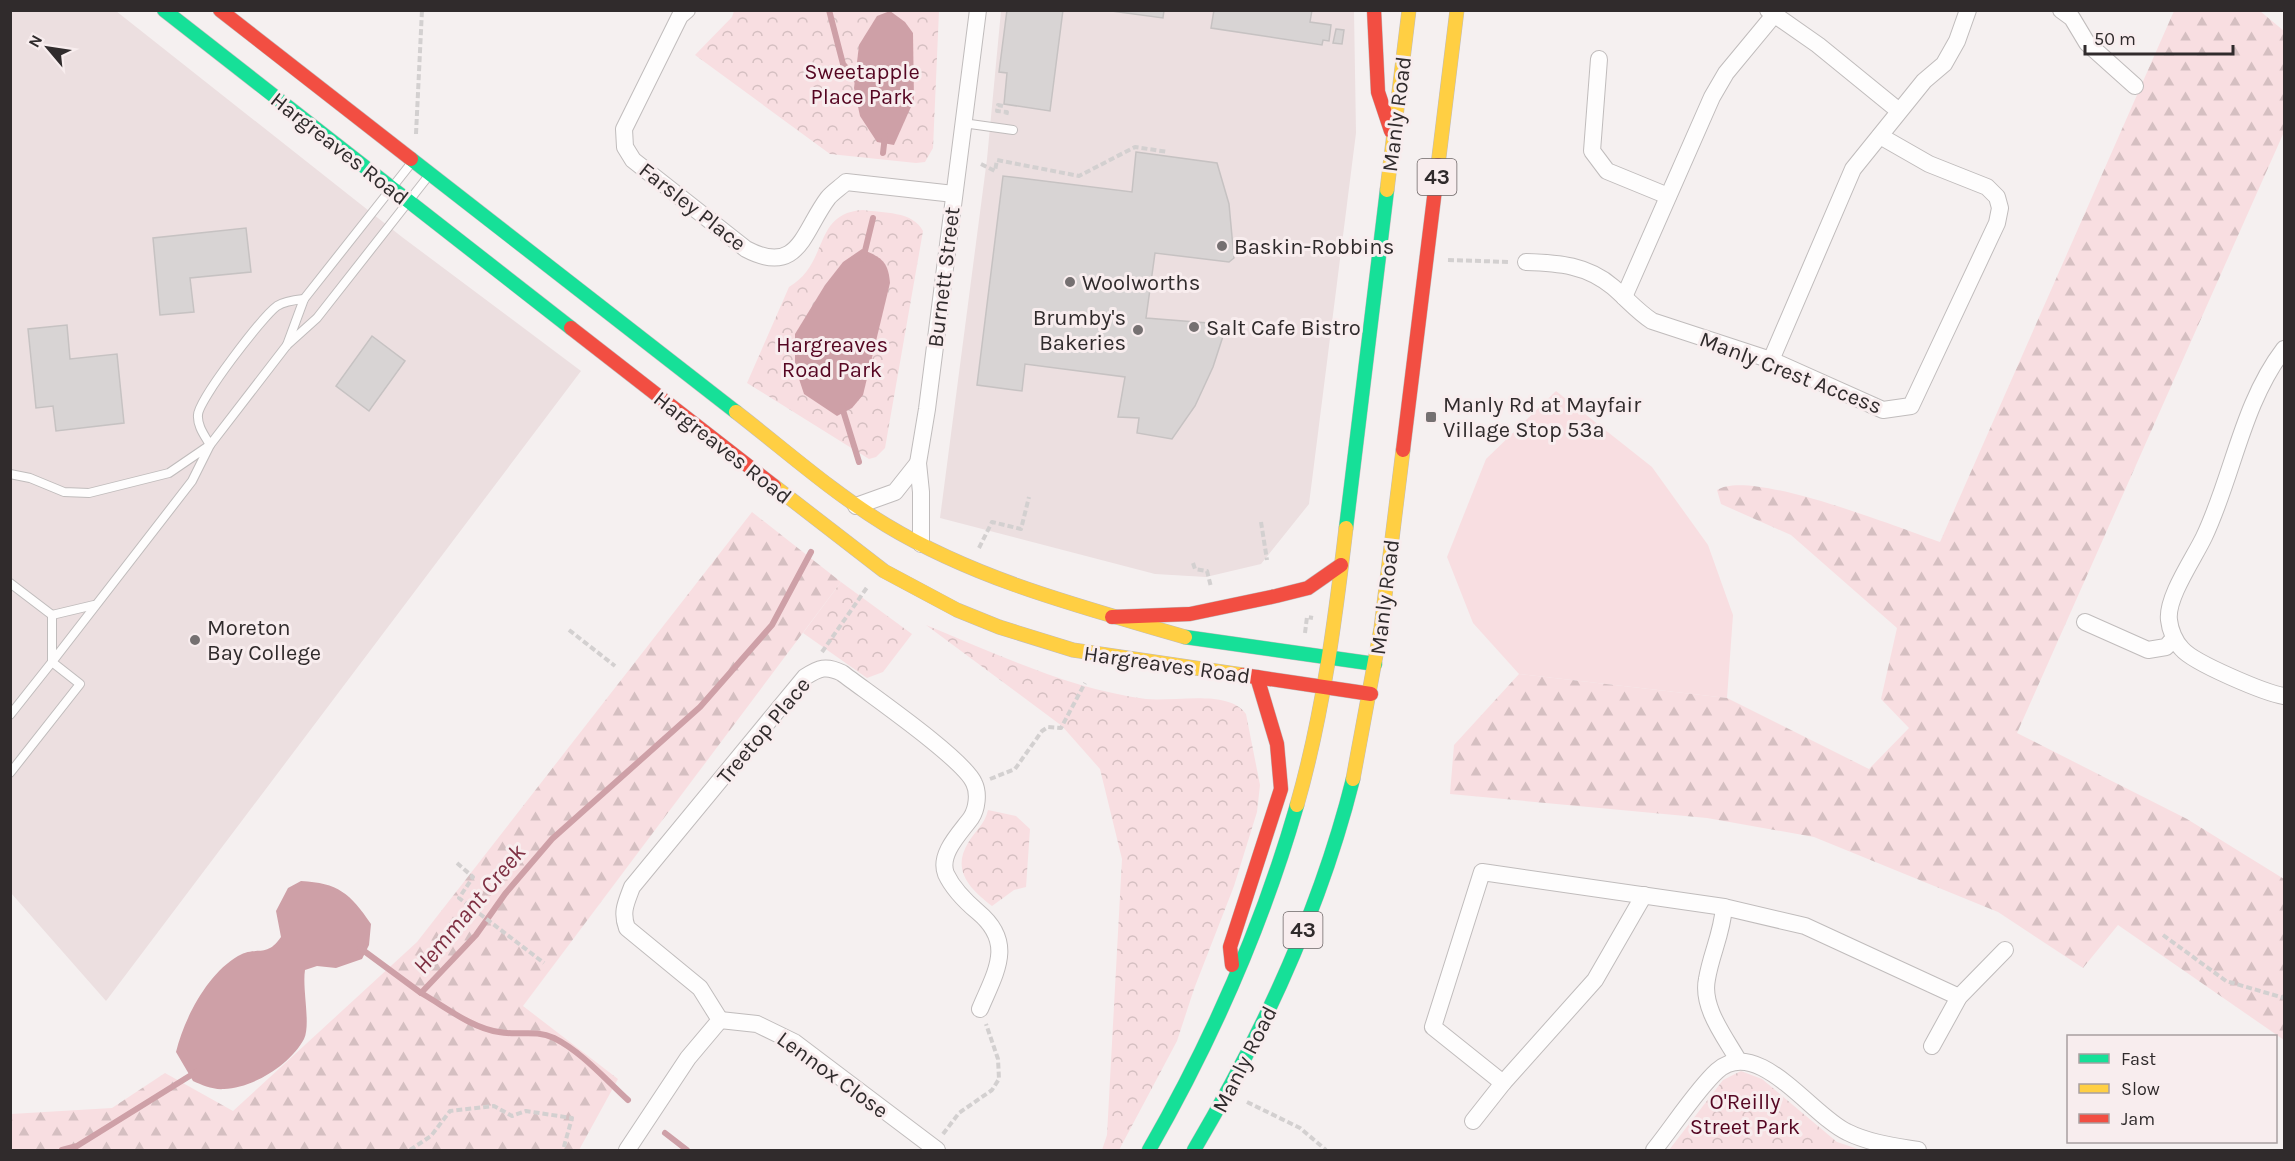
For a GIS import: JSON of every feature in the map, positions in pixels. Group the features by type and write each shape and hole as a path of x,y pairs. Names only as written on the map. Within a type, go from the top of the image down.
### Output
{"main road":[{"name":"Hargreaves Road","path":"164,10 853,548 922,593 999,627 1073,650 1371,694"},
{"name":"Hargreaves Road","path":"220,10 856,506 921,544 979,571 1112,617 1190,639 1375,664"},
{"path":"1374,10 1378,92 1393,137"},
{"name":"Manly Road","path":"1149,1150 1196,1066 1234,983 1266,902 1298,802 1329,657 1409,10"},
{"name":"Manly Road","path":"1194,1150 1255,1041 1287,972 1317,897 1349,794 1371,694 1457,10"},
{"path":"1112,617 1190,614 1297,591 1320,582 1341,565"},
{"path":"1234,983 1230,946 1281,789 1277,744 1257,677"}],"street":[{"name":"Farsley Place","path":"687,10 680,16 632,110 624,129 625,147 633,160 746,249 764,259 780,258 800,246 829,197 846,183 954,194"},
{"name":"Burnett Street","path":"921,544 921,492 918,463 927,409 978,10"},
{"path":"1771,360 1853,169 1924,81 1944,64 1958,41 1968,10"},
{"path":"1624,297 1716,89 1771,13 1818,45 1899,111"},
{"path":"2070,13 2087,44 2135,86"},
{"path":"1599,59 1592,151 1607,171 1668,196"},
{"name":"Manly Crest Access","path":"1526,262 1566,264 1592,273 1624,297 1639,313 1652,321 1771,360 1883,410 1911,405 1997,223 2000,208 1997,197 1987,187 1929,164 1880,136"},
{"path":"2284,349 2276,360 2242,429 2205,535 2172,599 2168,619 2174,638 2182,650 2255,689 2284,696"},
{"path":"856,506 895,492 918,463"},
{"path":"2085,622 2148,650 2166,647 2174,638"},
{"name":"Treetop Place","path":"720,1020 700,988 627,928 623,917 624,906 632,887 805,677 820,668 831,668 842,673 959,763 975,784"},
{"path":"975,784 977,800 973,815 949,850 945,871 953,887 996,931 1000,946 994,975 980,1009"},
{"path":"1503,1083 1433,1027 1482,872 1724,907 1805,926 1959,997"},
{"path":"1473,1121 1503,1083 1595,980 1644,895"},
{"path":"1724,907 1722,932 1706,981 1711,1013 1738,1060"},
{"path":"1932,1046 1959,997 2005,950"},
{"path":"627,1150 688,1058 720,1020"},
{"name":"Lennox Close","path":"720,1020 757,1024 794,1042 934,1149"},
{"path":"1654,1150 1718,1070 1738,1060 1759,1064 1845,1132 1872,1142 1918,1150"}],"lane":[{"path":"963,123 1013,130"},
{"path":"287,345 304,299 413,160"},
{"path":"10,715 192,482 210,445 287,345 317,318 431,174"},
{"path":"210,445 198,424 197,414 205,395 269,313 284,303 304,299"},
{"path":"10,474 30,478 64,492 89,493 169,473 210,445"},
{"path":"10,583 52,615"},
{"path":"52,615 94,605"},
{"path":"52,615 52,662"},
{"path":"10,773 80,684 52,662"}],"path":[{"path":"416,134 423,10"},
{"path":"1003,106 998,105 997,111 1007,112"},
{"path":"981,164 994,171 996,160 1079,176 1135,147 1168,152"},
{"path":"1427,259 1526,262"},
{"path":"979,548 992,522 1021,529 1029,497"},
{"path":"1261,522 1267,560"},
{"path":"1193,563 1195,569 1208,571 1211,590"},
{"path":"820,668 822,652 868,586"},
{"path":"1304,636 1307,617 1314,618"},
{"path":"569,630 615,666"},
{"path":"975,784 1015,769 1042,731 1048,727 1061,728 1085,684"},
{"path":"457,863 474,877 459,898 544,963"},
{"path":"2163,935 2226,981 2284,998"},
{"path":"934,1149 959,1113 992,1090 999,1079 998,1059 980,1009"},
{"path":"1247,1102 1300,1128 1326,1150"},
{"path":"410,1150 431,1136 450,1111 494,1106 512,1116 526,1111 572,1118 563,1150"}],"shaded area":[{"name":"Moreton Bay College","path":"10,11 116,11 402,237 581,371 106,1001 11,893"},
{"path":"890,11 905,22 913,33 914,100 894,145 877,142 860,116 854,88 859,45 877,16"},
{"path":"1001,11 1354,11 1356,133 1309,504 1261,564 1206,577 1155,574 940,518 987,159"},
{"path":"862,249 883,261 888,270 890,283 863,395 852,408 837,416 804,394 795,367 795,334 825,285 843,262"},
{"path":"301,881 334,887 356,904 371,924 369,945 362,959 336,968 317,966 305,970 306,1033 298,1049 280,1066 258,1080 235,1088 216,1089 193,1081 176,1052 198,998 216,974 238,956 251,951 266,950 276,944 281,937 276,911 288,888"}],"green space":[{"name":"Sweetapple Place Park","path":"734,11 939,11 933,148 925,162 830,154 695,55 732,17"},
{"path":"2174,11 2260,11 2284,31 2284,132 2017,733 2187,819 2284,879 2284,1040 2118,925 2083,968 1998,912 1814,837 1707,818 1450,794 1454,745 1519,674 1727,698 1869,769 1909,728 1881,699 1897,628 1791,535 1721,504 1717,490 1734,485 1791,493 1940,542"},
{"name":"Hargreaves Road Park","path":"863,210 905,216 918,224 923,231 885,448 876,457 869,459 747,383 789,287 802,277 811,265 828,229 836,220 847,213"},
{"path":"1556,391 1652,467 1708,545 1733,615 1727,698 1519,674 1473,623 1447,557 1486,459"},
{"path":"752,512 841,582 523,1006 618,1079 579,1150 11,1150 11,1114 112,1108 165,1073 233,1111 417,942"},
{"path":"841,582 912,634 883,672 867,678 803,633"},
{"path":"926,625 1007,659 1089,687 1146,699 1214,699 1238,706 1246,714 1260,785 1257,812 1234,886 1194,989 1177,1041 1119,1150 1102,1150 1107,1135 1122,859 1100,769 1062,726"},
{"path":"988,810 1016,816 1030,829 1026,887 1014,890 992,906 966,879 962,862 968,843"},
{"name":"O'Reilly Street Park","path":"1741,1071 1762,1079 1837,1142 1861,1150 1669,1150 1723,1080"}],"building":[{"path":"1007,10 1063,10 1050,111 1004,104 1007,73 999,72"},
{"path":"1104,10 1164,10 1163,18"},
{"path":"1214,10 1312,10 1310,22 1331,25 1329,41 1323,40 1322,45 1211,28"},
{"path":"1336,29 1344,30 1342,44 1333,43"},
{"path":"1136,152 1217,163 1229,204 1234,258 1229,262 1155,253 1146,318 1221,324 1225,330 1213,367 1195,406 1172,439 1137,433 1139,418 1118,417 1125,377 1025,364 1022,391 977,385 1003,176 1132,192"},
{"path":"246,228 251,272 190,278 194,312 160,315 153,238"},
{"path":"67,325 70,359 117,354 124,423 56,431 53,406 36,408 28,329"},
{"path":"372,336 405,361 369,411 336,386"}],"waterway":[{"name":"Hemmant Creek","path":"829,10 843,64 859,83"},
{"name":"Hemmant Creek","path":"883,153 885,136"},
{"name":"Hemmant Creek","path":"863,259 873,218"},
{"name":"Hemmant Creek","path":"842,407 859,462"},
{"name":"Hemmant Creek","path":"360,948 421,993 476,935 505,894 552,839 700,707 772,625 811,552"},
{"path":"421,993 469,1022 489,1030 506,1033 533,1033 554,1038 584,1058 628,1100"},
{"name":"Hemmant Creek","path":"62,1150 77,1146 196,1072"},
{"path":"665,1133 687,1150"}],"traffic: fast":[{"path":"164,10 571,328"},
{"path":"411,159 736,412"},
{"path":"1346,528 1387,190"},
{"path":"1185,637 1375,664"},
{"path":"1194,1150 1243,1061 1287,970 1324,876 1353,779"},
{"path":"1149,1150 1194,1067 1234,982 1268,895 1297,805"}],"traffic: slow":[{"path":"1387,190 1409,10"},
{"path":"1438,165 1457,10"},
{"path":"736,412 847,499 886,525 921,544 993,577 1108,615 1185,637"},
{"path":"1353,779 1381,628 1403,450"},
{"path":"774,486 884,571 957,610 999,627 1073,650 1243,675"},
{"path":"1297,805 1321,702 1333,633 1346,528"}],"traffic: jam":[{"path":"220,10 411,159"},
{"path":"1374,10 1378,92 1391,131"},
{"path":"1403,450 1438,165"},
{"path":"571,328 774,486"},
{"path":"1112,617 1190,614 1276,596 1308,588 1341,565"},
{"path":"1243,675 1371,694"},
{"path":"1232,965 1230,947 1281,789 1277,744 1257,677"}],"place":[{"name":"Baskin-Robbins","path":"1222,246"},
{"name":"Woolworths","path":"1070,282"},
{"name":"Salt Cafe Bistro","path":"1194,327"},
{"name":"Brumby's Bakeries","path":"1138,330"},
{"name":"Manly Rd at Mayfair Village Stop 53a","path":"1431,417"},
{"name":"Moreton Bay College","path":"195,640"}]}
